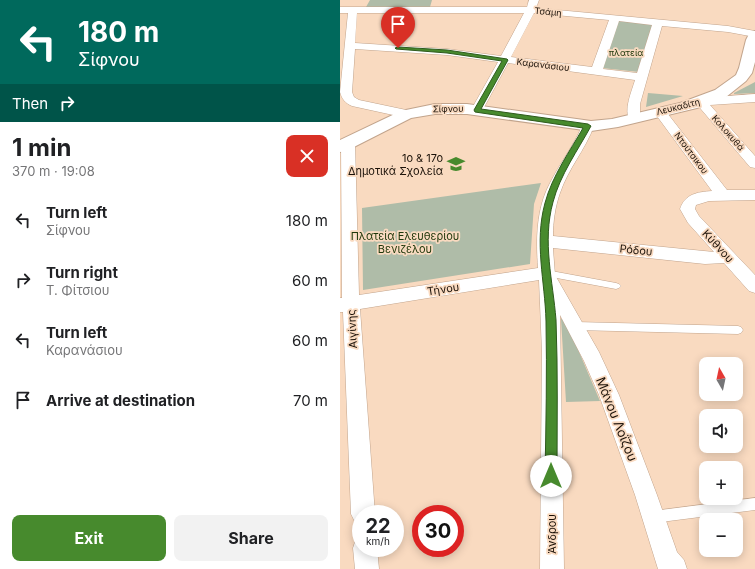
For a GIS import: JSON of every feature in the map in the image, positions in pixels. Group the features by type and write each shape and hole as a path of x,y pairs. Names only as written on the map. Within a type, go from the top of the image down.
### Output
{"street":[{"path":"366,0 358,10 349,46 346,92 349,100 356,103 407,114"},
{"name":"Τσάμη","path":"340,10 434,5 532,5 616,18 732,29 755,34"},
{"path":"477,110 505,60 532,5"},
{"path":"596,72 616,18"},
{"path":"634,118 634,104 640,77 658,22"},
{"name":"Λευκαδίτη","path":"588,126 611,124 701,102 726,89 741,78 746,68 751,44 755,34"},
{"name":"Καρανάσιου","path":"349,46 447,52 640,77"},
{"path":"701,102 755,98"},
{"name":"Κολοκυθά","path":"701,102 755,164"},
{"name":"Σίφνου","path":"344,145 407,114 435,109 477,110 588,126"},
{"name":"Ντούτσικου","path":"660,112 723,195"},
{"name":"Άνδρου","path":"552,569 551,320 544,241 549,202 555,186 588,126"},
{"name":"Αιγίνης","path":"344,145 345,304 362,505"},
{"path":"723,195 755,195"},
{"name":"Κύθνου","path":"723,195 701,197 692,200 688,204 688,213 755,286"},
{"name":"Ρόδου","path":"544,241 706,258 729,257"},
{"name":"Τήνου","path":"345,304 546,273"},
{"name":"Μάνου Λοΐζου","path":"546,273 609,395 653,516 667,560 675,569"},
{"path":"366,557 367,569"}],"lane":[{"path":"546,273 616,286"},
{"path":"574,326 738,330"},
{"path":"653,516 755,504"}],"green space":[{"path":"370,0 432,0 430,7 366,7"},
{"name":"πλατεία","path":"619,21 653,24 639,72 602,68"},
{"path":"755,82 755,93 734,94 734,93"},
{"path":"648,93 683,96 646,107"},
{"name":"Πλατεία Ελευθερίου Βενιζέλου","path":"541,183 534,204 530,264 363,290 362,208"},
{"path":"561,319 565,319 600,401 566,402"}],"place":[{"name":"1ο & 17ο Δημοτικά Σχολεία","path":"456,164"}],"route":[{"path":"398,48 447,52 505,60 477,110 588,126 555,186 549,202 545,223 544,254 551,320 551,476"}]}
